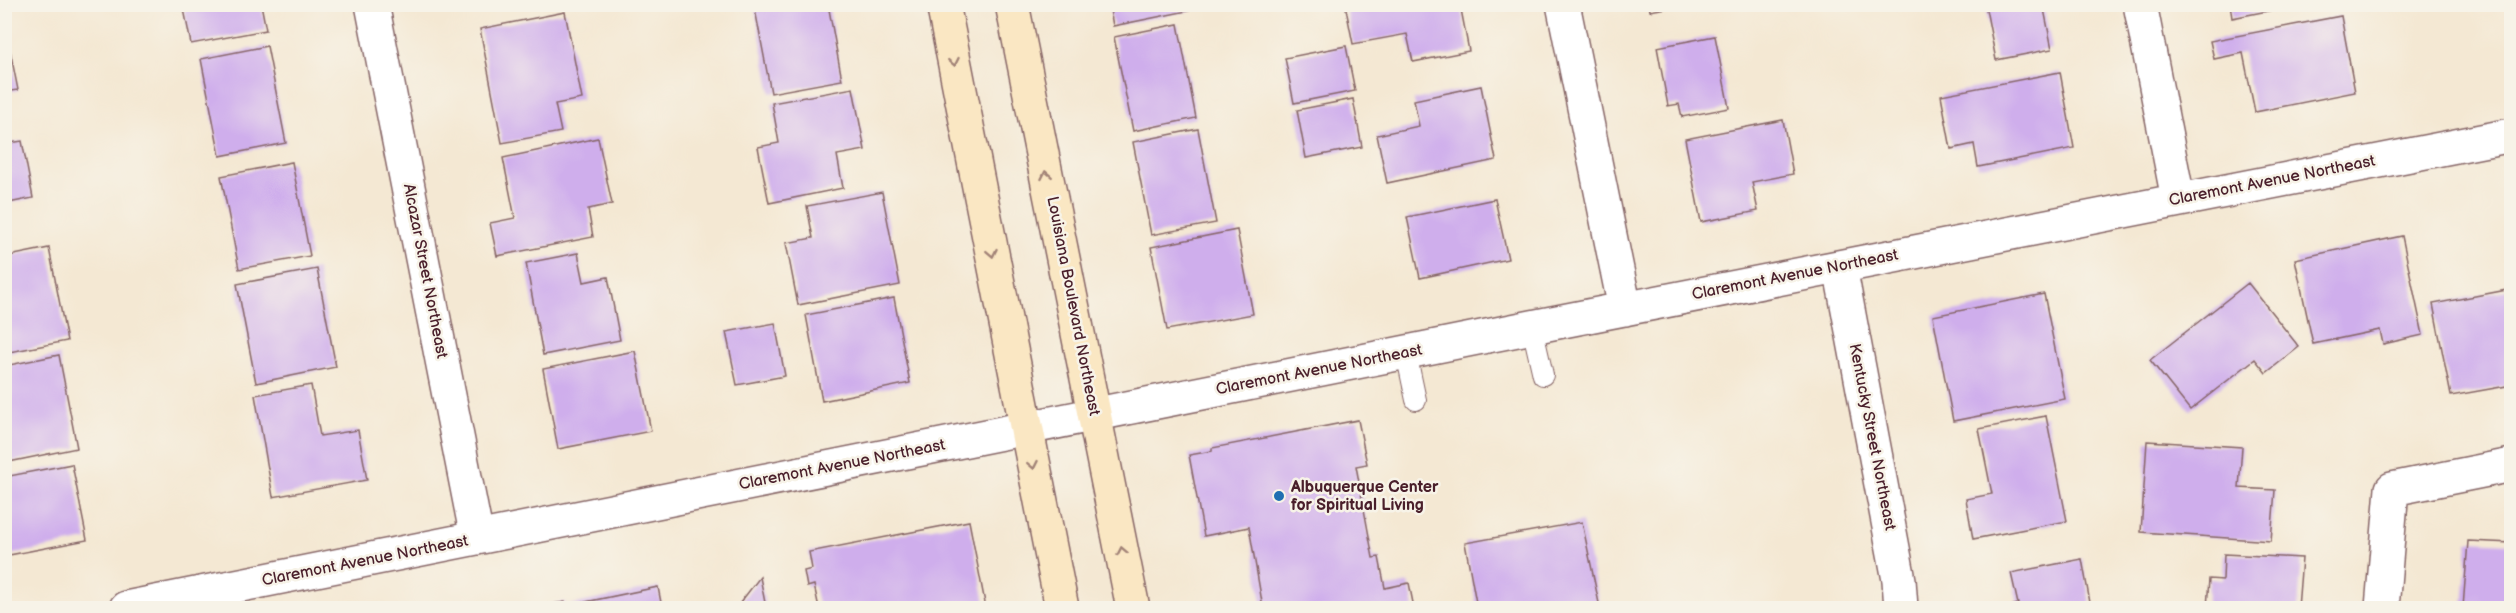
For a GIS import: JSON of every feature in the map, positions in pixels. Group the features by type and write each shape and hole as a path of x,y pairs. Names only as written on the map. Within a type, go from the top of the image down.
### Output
{"main road":[{"path":"943,4 1062,609"},
{"name":"Louisiana Boulevard Northeast","path":"1012,4 1133,609"}],"street":[{"name":"Alcazar Street Northeast","path":"372,4 477,538"},
{"path":"1563,4 1625,309"},
{"path":"2140,4 2178,199"},
{"name":"Claremont Avenue Northeast","path":"126,609 1532,327 2511,135"},
{"name":"Kentucky Street Northeast","path":"1840,267 1899,580 1901,609"},
{"path":"2382,609 2392,489 2511,465"}],"lane":[{"path":"1532,327 1543,375"},
{"path":"1406,353 1416,400"}],"building":[{"path":"183,4 261,4 266,30 191,44"},
{"path":"754,4 828,4 842,80 771,93"},
{"path":"1109,4 1196,4 1197,9 1113,26"},
{"path":"1345,4 1460,4 1469,51 1413,62 1407,34 1353,44"},
{"path":"1649,4 1678,4 1678,6 1650,11"},
{"path":"1985,4 2043,4 2052,49 1996,60"},
{"path":"2230,4 2288,4 2288,7 2232,18"},
{"path":"565,12 582,99 555,104 561,132 502,143 480,29"},
{"path":"2341,16 2355,92 2255,112 2243,53 2214,59 2210,41"},
{"path":"1178,24 1196,118 1133,131 1114,37"},
{"path":"7,35 18,90 4,92 4,36"},
{"path":"1715,36 1729,108 1682,117 1679,104 1668,106 1657,47"},
{"path":"267,46 286,143 220,156 201,59"},
{"path":"1346,46 1355,91 1294,103 1285,58"},
{"path":"2060,72 2074,148 1978,167 1974,144 1951,149 1941,95"},
{"path":"1481,86 1496,160 1387,183 1377,135 1419,126 1414,100"},
{"path":"853,88 865,150 837,155 843,188 769,203 758,147 779,143 772,103"},
{"path":"1353,99 1362,147 1306,158 1297,110"},
{"path":"1783,120 1793,174 1752,182 1758,211 1701,222 1685,139"},
{"path":"1198,129 1216,223 1151,235 1133,142"},
{"path":"598,138 612,204 588,209 593,237 497,256 490,223 515,218 503,158"},
{"path":"22,141 33,198 4,204 4,144"},
{"path":"292,162 310,256 239,269 221,176"},
{"path":"882,192 900,285 798,305 786,243 813,238 807,206"},
{"path":"1495,199 1508,259 1420,278 1407,217"},
{"path":"1237,230 1253,314 1167,330 1151,247"},
{"path":"2402,236 2423,335 2383,344 2380,330 2313,344 2295,259"},
{"path":"49,248 67,341 4,353 4,257"},
{"path":"578,253 584,282 608,277 620,340 543,355 526,263"},
{"path":"317,269 336,367 256,383 237,284"},
{"path":"2248,283 2299,347 2266,373 2255,359 2190,410 2150,360"},
{"path":"2512,289 2512,385 2451,396 2433,304"},
{"path":"2044,294 2065,399 1953,421 1933,316"},
{"path":"894,298 910,383 822,401 806,315"},
{"path":"775,323 785,376 737,385 726,332"},
{"path":"635,351 651,431 558,449 543,369"},
{"path":"59,355 77,448 4,463 4,366"},
{"path":"311,385 320,436 358,430 367,480 273,497 255,395"},
{"path":"2046,416 2067,521 1973,539 1966,499 1992,494 1979,429"},
{"name":"Albuquerque Center for Spiritual Living","path":"1358,420 1367,464 1356,466 1373,558 1379,557 1385,588 1409,583 1414,608 1263,608 1249,527 1204,536 1189,455 1212,451 1212,448"},
{"path":"2147,441 2242,447 2239,488 2275,490 2271,541 2141,532"},
{"path":"72,464 87,540 4,556 4,477"},
{"path":"969,521 986,608 819,608 814,585 807,587 804,571 812,569 809,552"},
{"path":"1582,522 1600,608 1477,608 1465,543"},
{"path":"2468,541 2512,543 2512,608 2463,608"},
{"path":"2224,554 2302,558 2298,608 2207,608 2209,579 2223,580"},
{"path":"2082,559 2091,608 2003,608 2018,604 2011,573"},
{"path":"760,577 766,608 736,608"},
{"path":"658,587 662,608 546,608 545,605 565,602 566,606"}],"place":[{"name":"Albuquerque Center for Spiritual Living","path":"1279,496"}]}
